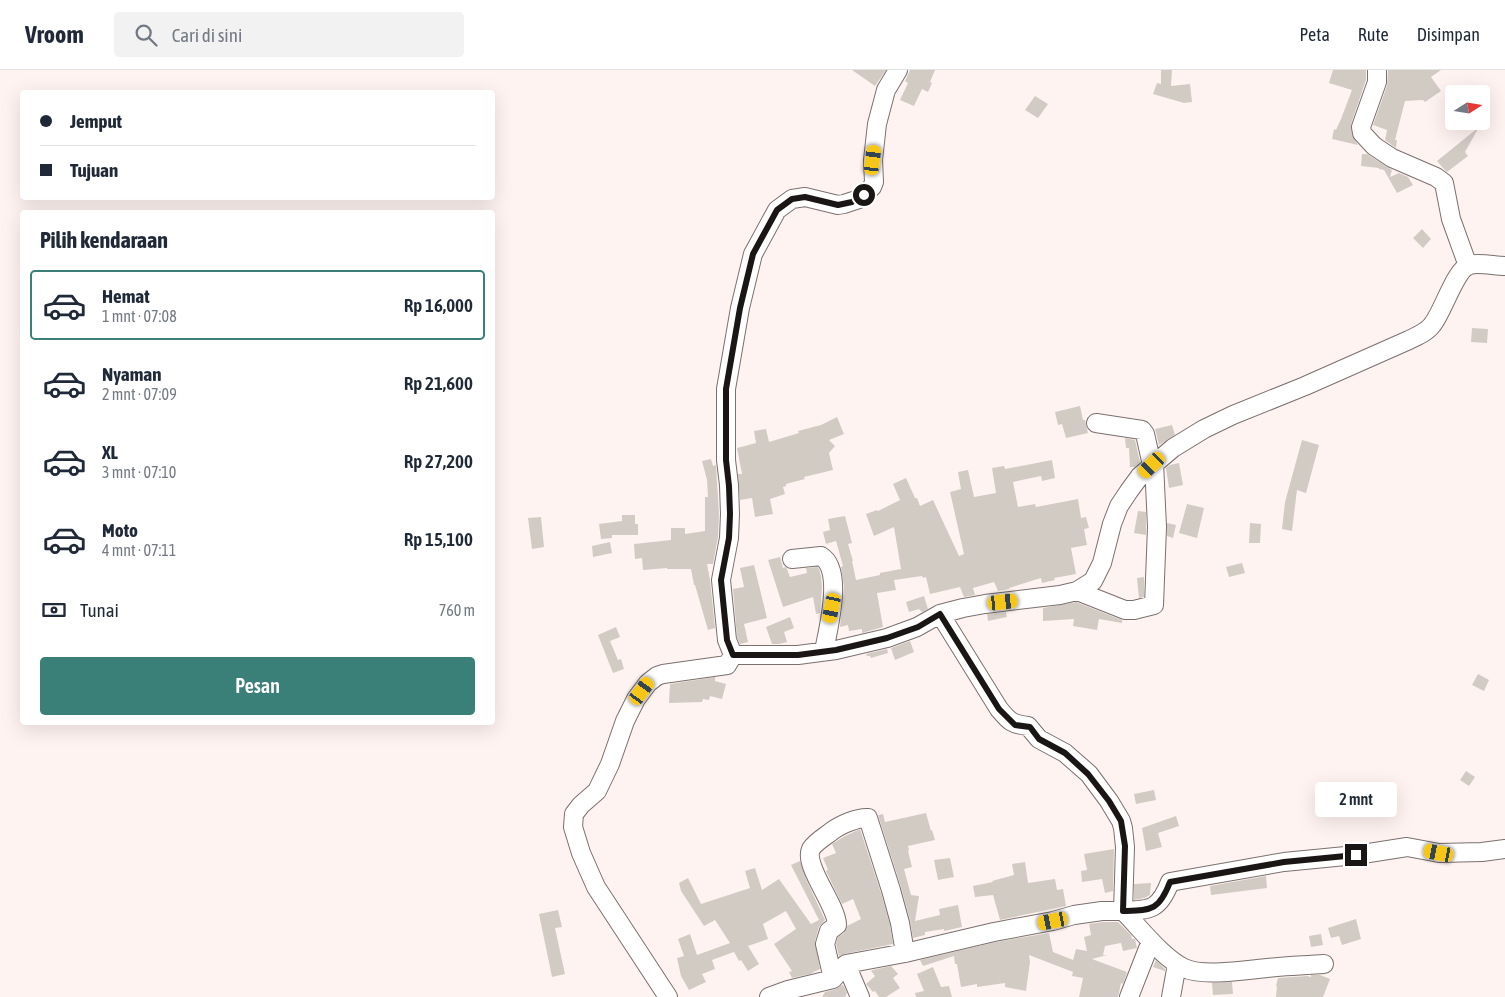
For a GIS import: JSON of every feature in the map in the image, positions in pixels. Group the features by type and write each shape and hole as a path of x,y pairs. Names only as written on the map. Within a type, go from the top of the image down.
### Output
{"street":[{"path":"733,655 727,640 721,580 729,538 730,514 726,460 726,389 740,308 753,254 777,210 792,199 805,197 838,205 852,202 872,187 874,182 873,160 877,124 886,90 898,70"},
{"path":"1377,70 1377,82 1361,127 1362,133 1374,146 1392,158 1436,177 1444,183 1452,219 1468,266"},
{"path":"733,655 798,655 852,647 887,638 918,627 940,614 985,604 1060,595 1077,591 1093,581 1098,572 1119,506 1140,476 1173,448 1233,414 1306,386 1409,340 1427,330 1437,319 1461,272 1468,266 1472,264 1505,266"},
{"path":"1077,591 1125,610 1134,610 1154,605 1157,527 1153,464 1145,434 1142,430 1096,423"},
{"path":"792,559 821,556 827,561 834,590 824,651"},
{"path":"940,614 1005,716 1015,725 1030,727 1039,739 1065,753 1088,774 1109,801 1121,821 1124,836 1123,911 1151,941 1177,964 1190,971 1234,971 1324,964"},
{"path":"668,997 596,887 581,853 573,827 574,814 580,805 597,791 636,699 648,683 663,674 726,665 733,655"},
{"path":"832,979 825,944 829,931 837,925 837,921 810,863 810,853 813,845 835,829 862,817 868,818 880,855 900,923 905,953"},
{"path":"769,997 788,990 832,979 846,964 905,953 1074,915 1102,911 1147,910 1157,905 1164,896 1170,882 1284,862 1356,855 1407,847 1439,853 1482,852 1505,849"},
{"path":"1129,997 1151,941"},
{"path":"846,964 860,997"},
{"path":"1171,997 1177,964"}],"building":[{"path":"852,70 886,70 875,86"},
{"path":"910,70 935,70 928,92 922,89 914,106 900,100 908,83 905,81"},
{"path":"1161,70 1172,70 1171,86 1190,84 1192,102 1184,103 1153,94 1157,83 1161,84"},
{"path":"1333,70 1366,70 1366,80 1351,124 1352,135 1358,145 1332,139 1334,129 1336,130 1352,90 1329,83"},
{"path":"1388,70 1441,70 1431,77 1441,91 1425,102 1423,100 1405,101 1395,140 1397,140 1396,148 1385,140 1387,130 1373,125 1387,86"},
{"path":"1035,96 1048,104 1038,118 1025,110"},
{"path":"1477,130 1465,152 1468,156 1447,172 1437,161"},
{"path":"1362,154 1367,154 1392,170 1390,177 1399,173 1408,177 1413,185 1397,193 1384,170 1361,166"},
{"path":"1422,229 1431,239 1423,248 1413,238"},
{"path":"1472,328 1488,329 1487,343 1471,342"},
{"path":"1080,406 1088,433 1066,438 1062,424 1058,425 1055,412"},
{"path":"837,417 844,434 829,440 835,446 829,453 833,470 804,477 805,479 786,484 783,487 785,494 770,499 773,514 755,517 752,498 740,500 738,474 742,474 737,448 756,443 754,431 766,429 769,442 821,425"},
{"path":"1172,425 1175,435 1159,445 1155,429"},
{"path":"1125,438 1135,440 1140,462 1135,467 1130,467 1129,448 1126,448"},
{"path":"1302,440 1319,445 1306,493 1297,490 1292,531 1282,529 1285,502"},
{"path":"711,459 713,466 716,465 719,514 718,537 713,564 707,564 715,628 708,630 691,569 643,570 642,558 635,559 634,544 671,540 671,528 685,528 685,534 705,531 705,497 708,497 707,480 702,461"},
{"path":"1052,460 1055,478 1042,481 1041,476 1013,482 1018,507 1035,504 1036,507 1078,499 1081,518 1086,517 1089,528 1084,529 1087,545 1071,548 1076,574 1054,578 1055,580 1042,583 1041,578 998,591 994,582 973,588 975,595 964,597 960,587 930,594 926,577 923,578 922,576 894,580 896,590 877,593 883,627 862,633 862,629 849,631 848,625 840,627 844,587 841,567 843,566 836,541 826,544 823,532 830,530 828,519 845,516 852,543 848,544 856,580 901,569 894,527 874,536 866,514 878,511 900,500 893,484 906,478 920,506 933,500 959,556 964,554 950,492 961,489 958,472 968,470 974,497 996,493 992,468 1004,466 1005,469"},
{"path":"1179,463 1183,485 1169,488 1166,468"},
{"path":"1187,504 1204,508 1197,538 1179,533"},
{"path":"1138,511 1146,512 1146,535 1134,533"},
{"path":"622,515 635,515 635,524 638,524 638,535 612,535 612,538 601,539 599,524 622,521"},
{"path":"541,517 544,547 532,549 528,518"},
{"path":"1167,523 1176,525 1173,538 1167,536"},
{"path":"1250,523 1261,524 1260,543 1249,543"},
{"path":"610,542 612,553 593,557 592,546"},
{"path":"780,557 783,568 786,567 790,577 807,573 806,568 817,567 819,569 822,587 820,613 816,614 813,597 783,607 768,560"},
{"path":"1242,563 1245,573 1229,577 1226,567"},
{"path":"754,565 767,618 744,624 748,642 740,644 737,637 733,589 744,587 740,568"},
{"path":"1144,577 1144,597 1139,598 1137,578"},
{"path":"924,596 928,609 922,612 919,609 909,612 906,602"},
{"path":"1076,602 1122,620 1122,623 1099,619 1097,630 1073,626 1074,619 1043,621 1043,608"},
{"path":"1006,612 1007,617 988,621 987,614"},
{"path":"790,617 794,628 784,632 787,642 772,644 766,627"},
{"path":"616,627 620,637 610,641 618,660 621,659 624,669 613,673 598,635"},
{"path":"910,641 914,652 895,660 891,648"},
{"path":"887,649 888,653 871,658 866,654"},
{"path":"1478,674 1489,680 1484,691 1472,685"},
{"path":"715,677 715,681 726,684 722,699 710,696 709,700 703,699 702,702 669,703 670,684"},
{"path":"1466,771 1475,777 1469,786 1460,780"},
{"path":"1154,790 1156,800 1136,804 1134,794"},
{"path":"926,813 935,840 908,846 912,867 904,869 911,895 919,896 915,921 940,915 939,909 958,905 962,927 944,931 944,929 925,932 925,935 913,938 901,887 878,815 883,814 885,822"},
{"path":"1176,816 1179,826 1158,833 1162,847 1146,851 1142,828"},
{"path":"860,829 881,893 893,944 839,956 836,944 838,937 844,933 847,926 861,919 853,899 842,904 826,871 828,870 823,858 836,853 832,844"},
{"path":"1114,849 1113,891 1105,893 1102,879 1082,882 1081,871 1087,870 1084,854"},
{"path":"950,858 954,877 938,880 934,860"},
{"path":"800,861 825,920 819,927 815,941 820,969 810,974 792,978 789,972 792,971 774,944 796,929 786,911 763,924 768,939 748,946 759,964 748,971 734,952 712,960 715,969 702,974 706,982 689,990 681,976 677,958 684,956 678,939 690,934 697,955 730,943 715,920 704,926 681,891 679,883 688,878 701,904 750,888 745,871 755,868 762,890 779,879 811,924 819,920 791,865"},
{"path":"1025,862 1028,883 1055,879 1057,890 1063,889 1066,906 1000,920 993,895 975,897 973,886 1014,875 1012,864"},
{"path":"1266,876 1267,888 1211,895 1210,886"},
{"path":"1151,883 1150,895 1134,900 1134,884"},
{"path":"558,910 562,927 555,928 565,974 552,977 539,914"},
{"path":"1356,919 1361,939 1342,945 1339,936 1331,938 1328,928"},
{"path":"1118,922 1131,935 1132,939 1135,939 1137,948 1123,951 1121,943 1105,946 1103,955 1107,955 1092,959 1127,972 1123,984 1121,983 1118,997 1079,997 1083,978 1072,976 1073,972 1029,955 1030,962 1026,991 1005,987 1005,983 977,987 977,984 961,987 954,956 923,966 920,960 996,942 1049,933 1053,952 1073,960 1076,949 1087,951 1084,937 1091,935 1089,924"},
{"path":"1321,934 1323,945 1311,947 1309,936"},
{"path":"1156,960 1165,969 1165,971 1153,967"},
{"path":"891,966 898,974 893,978 900,988 886,997 879,997 866,984 875,976 871,971"},
{"path":"933,967 941,987 949,986 952,997 916,997 915,993 924,991 917,974"},
{"path":"1311,975 1320,975 1330,979 1323,997 1276,997 1278,978 1311,977"},
{"path":"1232,982 1233,994 1213,995 1212,983"},
{"path":"842,985 847,993 845,997 822,997 825,992"}],"route":[{"path":"864,195 852,202 838,205 805,197 792,199 777,210 753,254 740,308 726,389 726,460 730,514 728,523 729,538 721,580 727,640 733,655 798,655 836,650 887,638 918,627 940,614 1005,716 1015,725 1030,727 1039,739 1065,753 1088,774 1109,801 1123,828 1125,846 1123,911 1147,910 1157,905 1164,896 1170,882 1284,862 1356,855"}]}
